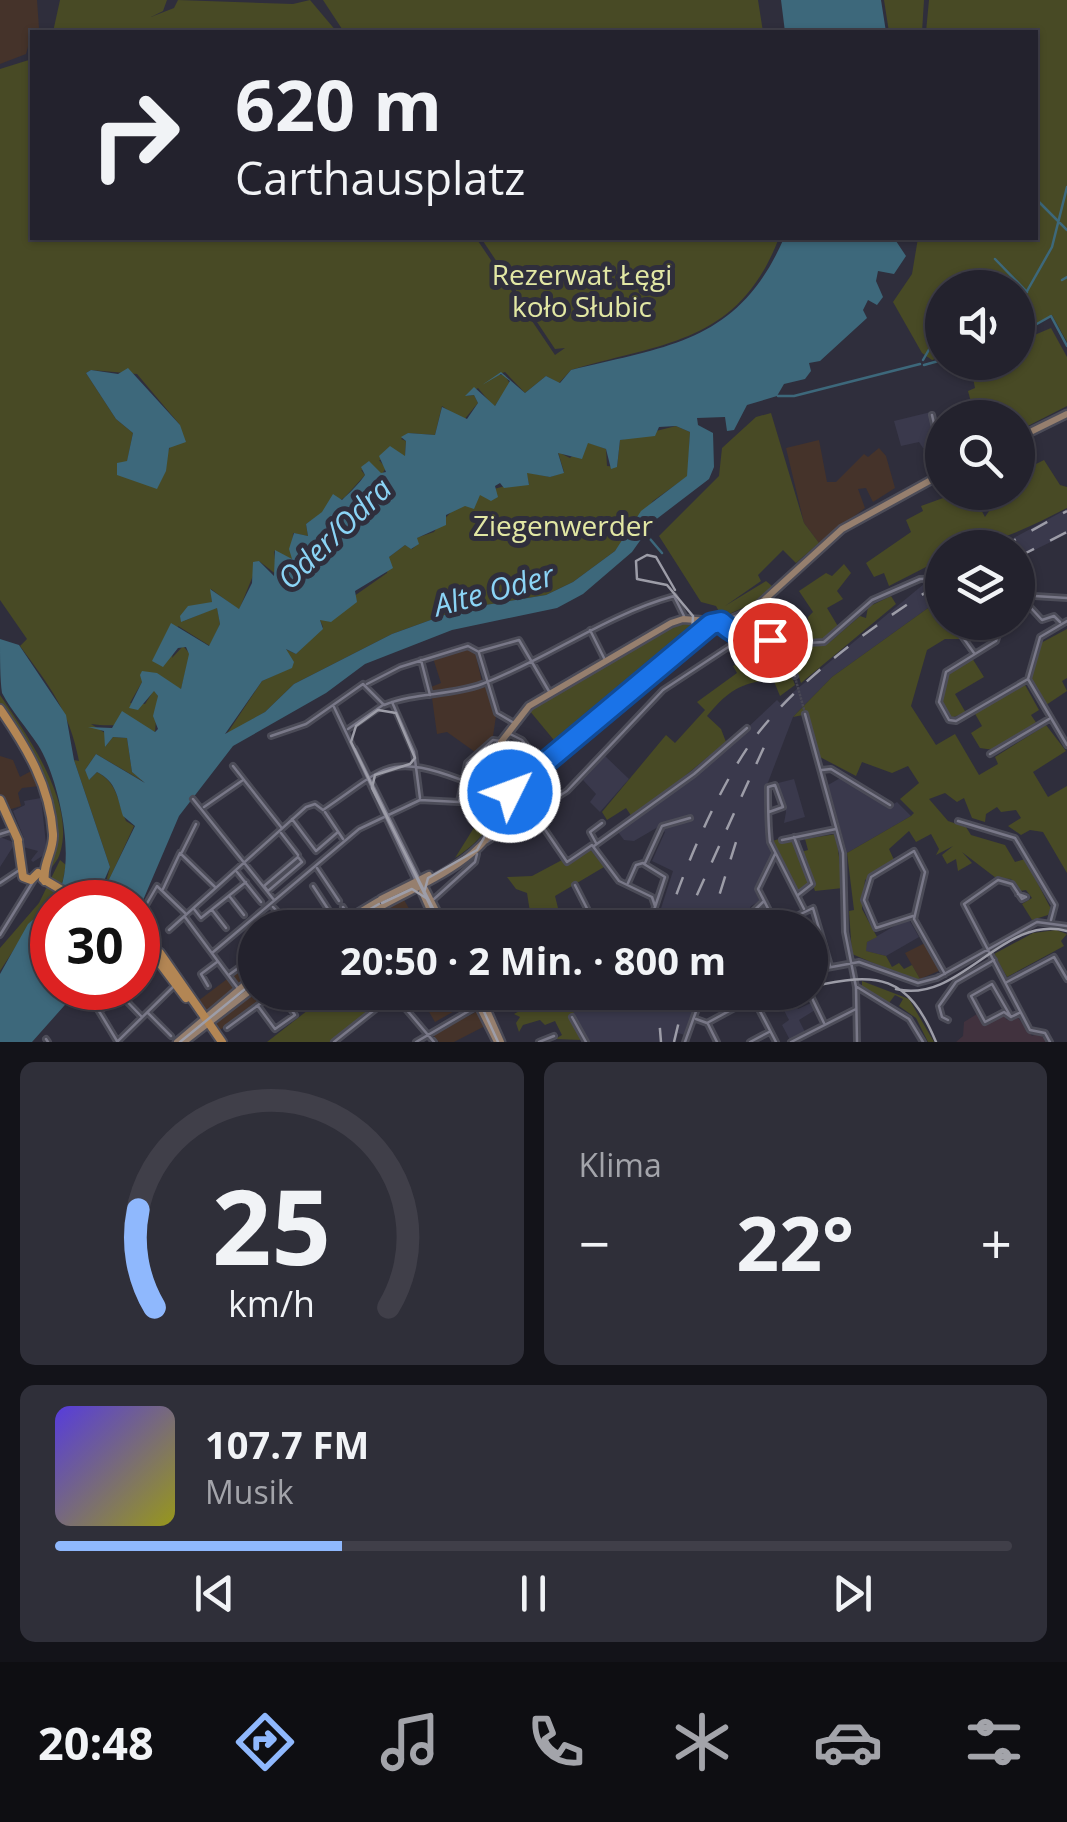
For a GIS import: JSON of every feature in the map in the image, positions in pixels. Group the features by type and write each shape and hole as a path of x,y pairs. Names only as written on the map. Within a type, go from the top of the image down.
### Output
{"main road":[{"path":"0,709 31,756 42,781 53,834 39,877"},
{"path":"0,800 25,867 44,880"},
{"path":"25,867 39,877"},
{"path":"160,961 220,1042"},
{"path":"160,963 174,986 205,1020"}],"street":[{"path":"1035,430 1067,414"},
{"path":"501,742 527,707 605,659 685,619 711,624 754,613 842,529 925,483"},
{"path":"751,632 824,642 866,605 925,579"},
{"path":"1035,595 1067,598"},
{"path":"345,730 392,702 487,682 629,610 674,596 685,619"},
{"path":"420,883 574,785 664,690 751,632 754,613"},
{"path":"1035,614 1038,618 1054,616 1061,624"},
{"path":"691,641 695,620"},
{"path":"1067,620 1035,645 1028,678 1067,745"},
{"path":"721,622 744,637 774,644"},
{"path":"510,792 711,624"},
{"path":"590,630 605,659"},
{"path":"764,636 774,644 795,676"},
{"path":"479,652 518,640 550,693"},
{"path":"965,640 975,654"},
{"path":"996,640 944,676 938,699 950,720 1028,678"},
{"path":"271,736 306,724 334,706 348,691 421,660 473,644 498,712 514,723"},
{"path":"421,660 430,696"},
{"path":"366,684 384,705"},
{"path":"392,702 414,752 420,800"},
{"path":"334,706 385,815 434,905"},
{"path":"805,714 845,867 846,932 856,986 857,1042"},
{"path":"990,754 1051,718"},
{"path":"534,814 567,862 694,774 747,728"},
{"path":"508,733 522,740 534,755 511,774"},
{"path":"212,954 344,840 385,815 420,800 458,802 461,779 473,756 493,740 501,742"},
{"path":"369,910 477,854 487,843 510,792 511,774 501,742"},
{"path":"323,810 383,770 414,763 461,779"},
{"path":"233,766 311,872"},
{"path":"821,771 831,769 890,805"},
{"path":"202,808 244,780"},
{"path":"768,812 783,808 775,785 768,787 768,812 776,853 804,909 817,912 830,968 874,965 912,983 945,974 1031,924 1050,922 1067,926"},
{"path":"192,798 275,900"},
{"path":"168,930 310,804 323,810 344,840"},
{"path":"644,864 662,826 690,818"},
{"path":"292,819 316,850 338,832"},
{"path":"958,821 1012,836 1054,910 1050,922"},
{"path":"602,823 590,832 616,878 655,902"},
{"path":"196,824 162,888 238,988 205,1020"},
{"path":"782,840 837,828"},
{"path":"0,833 14,830"},
{"path":"794,837 812,884 797,896"},
{"path":"914,916 876,928 864,900 870,877 914,851 925,872 914,916 945,974"},
{"path":"181,853 216,888"},
{"path":"768,910 758,889 776,853"},
{"path":"435,910 434,898 475,862 477,854"},
{"path":"298,857 302,862 268,891 264,886 298,857"},
{"path":"630,887 635,866 644,864 666,877 653,910"},
{"path":"0,883 25,867"},
{"path":"316,867 339,900"},
{"path":"236,870 261,902"},
{"path":"0,935 39,877"},
{"path":"1018,894 1009,882 998,880 965,900 1030,1030 1045,1033 1050,1042"},
{"path":"194,908 201,918 246,882"},
{"path":"420,883 431,910"},
{"path":"312,886 326,910"},
{"path":"575,886 588,910"},
{"path":"229,896 240,910"},
{"path":"752,910 764,901"},
{"path":"272,906 276,910"},
{"path":"212,910 226,928"},
{"path":"1054,910 1063,911"},
{"path":"1006,982 1054,957 1067,979"},
{"path":"948,1020 942,1017 939,1006 952,987 995,960"},
{"path":"208,986 201,974 218,962"},
{"path":"228,975 238,968"},
{"path":"992,984 1011,1017 1004,1012 985,1022 971,996 992,984"},
{"path":"102,1010 118,1042 174,986"},
{"path":"856,986 910,1019 923,1042"},
{"path":"147,1012 177,1040 238,998"},
{"path":"791,1042 856,1009"},
{"path":"136,1010 142,1017"},
{"path":"226,1028 252,1010"},
{"path":"261,1010 275,1029 295,1015 291,1010"},
{"path":"334,1042 375,1010"},
{"path":"408,1010 434,1042"},
{"path":"416,1042 426,1032 468,1010"},
{"path":"485,1010 499,1042"},
{"path":"685,1042 698,1010"},
{"path":"707,1023 731,1010"},
{"path":"759,1010 776,1042"},
{"path":"818,1010 825,1025"},
{"path":"1011,1017 1020,1012"},
{"path":"572,1017 586,1042"},
{"path":"696,1019 707,1023 717,1042"},
{"path":"750,1042 770,1032"},
{"path":"804,1035 808,1042"},
{"path":"540,1042 554,1036"}],"shaded area":[{"path":"0,0 37,0 39,28 30,30 26,54 0,64"},
{"path":"925,413 925,448 919,442 901,446 894,421"},
{"path":"819,440 827,482 836,482 864,454 868,457 879,448 886,456 895,488 873,502 866,488 858,489 865,508 819,543 804,523 786,448"},
{"path":"1067,509 1067,534 1035,550 1035,530 1028,530"},
{"path":"925,583 925,610 832,677 793,717 767,785 769,839 774,852 754,889 760,901 749,910 660,910 673,871 652,861 665,832 658,827 634,841 624,840 618,832 696,776 777,700 780,703"},
{"path":"474,647 482,682 433,694 431,687 441,683 433,658"},
{"path":"485,685 496,716 493,736 475,752 447,732 437,734 432,698"},
{"path":"0,756 13,760 20,777 35,769 40,786 22,788 18,793 21,806 8,810 0,794"},
{"path":"605,756 629,779 600,812 590,802 596,794 583,780"},
{"path":"842,777 883,800 887,808 897,802 911,816 847,853 828,785"},
{"path":"794,779 805,817 784,823 786,812 778,783"},
{"path":"41,798 47,853 33,862 38,851 23,847 23,839 14,845 0,867 0,837 13,842 24,838 13,811 25,805 24,801"},
{"path":"404,900 410,910 386,910"},
{"path":"908,918 919,937 886,956 865,951 867,942"},
{"path":"925,943 941,970 920,979 905,953"},
{"path":"238,971 238,1010 249,1010 217,1032 198,1001"},
{"path":"428,1010 456,1010 435,1022"},
{"path":"568,1010 695,1013 688,1036 678,1033 676,1042 588,1042"},
{"path":"784,1010 815,1010 799,1020 805,1032 790,1040 782,1025 789,1020"},
{"path":"478,1011 485,1026 454,1042 439,1042 432,1034"},
{"path":"977,1014 984,1025 1003,1014 1007,1020 1016,1015 1032,1036 1040,1032 1046,1042 956,1042 963,1036 964,1022"}],"green space":[{"path":"60,0 167,0 163,11 151,17 174,8 178,0 293,4 310,0 335,30 53,30"},
{"path":"323,0 758,0 763,30 343,30"},
{"path":"884,0 924,0 922,30 889,30"},
{"path":"929,0 1067,0 1067,342 1052,315 1035,324 1035,270 925,270 925,355 893,302 912,274 918,240 1038,240 1038,30 926,30"},
{"name":"Rezerwat Łęgi koło Słubic","path":"30,60 30,240 477,240 555,355 565,348 555,349 482,240 778,240 762,273 720,319 667,344 571,370 559,383 546,376 525,393 505,372 497,375 505,375 510,384 494,407 478,388 466,396 474,395 478,403 463,421 442,406 435,435 408,433 401,439 406,441 405,456 379,460 386,468 382,474 361,470 365,475 345,497 306,524 308,536 293,533 292,560 274,551 277,575 259,561 239,610 211,589 212,602 184,621 217,607 220,624 210,646 178,626 172,658 183,646 190,654 181,689 142,682 130,703 145,704 154,690 158,696 155,732 131,725 91,724 108,735 105,747 113,737 127,738 132,772 146,783 96,754 85,770 90,779 97,772 109,781 126,821 134,826 109,880 110,867 74,760 79,761 70,727 49,687 20,646 27,639 0,600 0,69","holes":["91,370 137,374 180,425 166,456 166,471 127,462 133,433 116,419 86,373"]},
{"path":"1051,328 1067,357 1067,406 1035,422 1035,400 970,400 968,391 975,388 973,380 1035,380 1035,335"},
{"path":"771,413 804,523 819,543 796,563 783,550 758,575 761,581 725,606 766,581 772,586 754,603 722,617 716,606 701,602 659,536 719,476 722,448 756,417"},
{"name":"Ziegenwerder","path":"676,426 690,432 688,476 653,501 615,551 573,582 546,595 461,609 392,634 294,684 265,712 226,735 262,681 292,667 285,649 296,654 323,627 320,620 387,573 389,557 405,545 412,549 418,544 416,538 434,532 463,503 488,491 529,484 526,472 550,477 564,472 558,452 570,458 587,442 606,449 607,466 617,467 620,440"},
{"path":"1044,460 1060,485 1067,487 1067,508 1022,530 925,530 925,568 889,586 884,573 874,577 866,563 911,532 906,520 923,511 921,506 925,505 925,510 981,510 985,517 990,510 1035,510 1035,464"},
{"path":"844,564 851,573 837,591 843,599 827,608 839,628 819,641 809,639 808,617 813,612 799,591 826,573 832,576"},
{"path":"891,596 896,604 801,683 795,665 805,646 830,642 860,616 866,618 868,607"},
{"path":"925,610 925,640 943,640 927,650 911,706 936,745 955,734 979,775 998,764 995,757 1046,725 1066,751 1033,772 1048,797 1067,786 1067,873 1043,832 1030,830 1021,835 1008,826 1021,818 1016,810 1001,812 997,807 986,814 985,822 972,818 964,798 957,802 945,793 929,799 948,821 966,827 971,835 1005,845 1015,862 1025,859 1051,909 1048,915 1032,920 1022,904 1032,898 1011,879 996,878 962,852 972,863 958,871 956,859 947,864 942,855 953,846 936,855 939,849 931,834 916,842 909,831 889,849 894,860 865,880 862,909 877,937 867,942 866,951 886,956 892,967 899,963 904,969 912,965 920,979 911,979 852,954 849,911 854,910 847,853 911,816 914,813 900,799 919,783 908,766 892,773 862,762 856,776 820,757 808,714 793,717 832,677"},
{"path":"694,622 689,639 558,745 529,710 673,625"},
{"path":"1067,629 1067,678 1062,681 1067,691 1046,705 1029,675 1039,644"},
{"path":"763,639 789,669 795,685 780,696 773,679 728,694 707,716 721,729 726,742 640,813 632,817 626,808 607,820 602,812 666,735 675,743 705,710 697,702 737,673 733,666 763,651"},
{"path":"972,658 984,677 955,694 966,713 950,718 940,701 947,673"},
{"path":"1024,683 1039,710 1031,715 1037,724 994,750 980,748 971,733 982,726 974,712"},
{"path":"0,695 46,770 61,812 60,853 49,873 54,828 50,807 35,767 0,707"},
{"path":"493,745 507,767 500,807 486,831 455,858 475,826 464,792 468,772"},
{"path":"836,834 843,888 815,891 801,852 808,850 805,839"},
{"path":"793,840 811,884 799,893 772,841"},
{"path":"590,849 604,867 555,896 560,910 530,910 527,893 516,889 507,877 532,876 562,860 566,866"},
{"path":"60,860 66,865 63,880 50,880"},
{"path":"30,913 30,928 0,971 0,948"},
{"path":"1056,930 1067,934 1061,941 1064,946 1007,977 994,954 1033,933"},
{"path":"862,981 909,999 934,1042 928,1042 916,1018 899,1006 903,999 895,995 889,1003 862,986"},
{"path":"308,1010 371,1010 331,1042 267,1042"},
{"path":"521,1010 573,1010 569,1017 582,1040 555,1039 562,1035 555,1021 523,1025 519,1032 516,1023 520,1017 514,1014"}],"water":[{"path":"781,0 881,0 886,30 785,30"},
{"name":"Oder/Odra","path":"783,240 895,240 906,256 894,274 878,271 876,281 883,297 877,305 868,300 863,310 867,318 820,361 809,363 811,371 805,379 784,384 777,396 747,405 734,430 727,431 725,417 697,418 698,425 713,433 714,467 709,479 654,521 632,552 583,594 557,608 452,630 365,664 326,693 233,746 179,816 152,880 109,880 135,826 123,816 109,780 97,772 89,780 85,770 96,754 145,783 132,772 127,738 113,737 105,747 104,731 88,727 112,728 122,711 155,732 158,729 153,716 158,696 154,691 138,710 129,708 142,682 142,671 157,673 181,689 189,654 186,647 178,648 163,667 152,661 171,623 209,646 220,624 217,608 181,622 180,616 188,606 212,602 210,589 239,609 252,583 253,562 259,561 274,576 275,550 292,559 289,549 294,533 308,536 306,524 322,512 333,494 342,500 354,488 365,475 361,467 369,461 381,473 386,472 379,456 390,446 405,456 406,441 401,437 408,433 435,435 442,407 467,419 478,403 474,395 465,396 474,387 495,406 510,381 501,374 482,385 501,372 525,393 546,376 560,383 571,370 670,345 723,319 746,299 766,273","holes":["676,426 690,432 687,476 641,511 615,551 573,582 546,595 461,609 392,634 294,684 265,712 225,734 262,681 292,668 294,662 286,649 296,654 323,629 320,620 331,622 357,602 355,591 393,568 389,557 405,545 411,549 419,544 417,538 446,525 446,515 465,506 474,509 480,495 491,501 498,497 495,486 500,483 504,488 529,485 527,473 550,477 564,473 558,453 582,459 588,443 606,449 611,469 617,467 620,440 655,436 659,427"]},
{"path":"128,368 180,425 186,442 169,448 166,471 157,489 117,475 117,463 127,461 133,433 116,419 86,373 91,370 118,374"},
{"path":"0,639 19,645 66,715 74,760 110,867 104,880 63,880 64,824 53,779 38,745 2,693"},
{"path":"28,924 30,1010 60,1010 32,1042 0,1042 0,974"}],"waterway":[{"path":"1035,277 1052,247 1067,187"},
{"path":"1038,201 1067,230"},
{"path":"995,259 1006,270"},
{"path":"1062,280 1067,277"},
{"path":"1035,325 1051,316 1067,346"},
{"path":"923,360 925,357"},
{"path":"778,396 794,396 920,364"},
{"path":"645,533 662,553"}],"tunnel":[{"path":"795,677 805,713"}],"tram line":[{"path":"424,893 428,878 477,850 514,785 692,639 693,616 667,585 637,579 636,561 647,555 656,557 675,590"},
{"path":"378,710 396,713 415,758 410,764 375,775 372,786 351,742 356,726 378,710"},
{"path":"372,786 399,842"},
{"path":"372,786 399,842"},
{"path":"399,842 432,910"},
{"path":"399,842 434,910"},
{"path":"382,903 412,889 426,898"},
{"path":"368,910 379,904"},
{"path":"896,989 919,990 941,984 1022,935 1044,929 1067,931"},
{"path":"828,983 854,979 888,983 914,1003 936,1042"},
{"path":"180,1042 238,995"},
{"path":"483,1010 498,1042"}],"railway":[{"path":"1033,530 1067,511"},
{"path":"1035,548 1067,532"},
{"path":"671,910 706,823 748,746 763,727 802,686 847,648 925,593"},
{"path":"690,910 769,736"},
{"path":"715,910 736,842"},
{"path":"658,1010 661,1042"},
{"path":"674,1042 682,1010"}],"route":[{"path":"510,792 711,624 721,622 742,638 762,638 774,644 770,640"}],"water label":[{"name":"Alte Oder","path":"494,591"}]}
